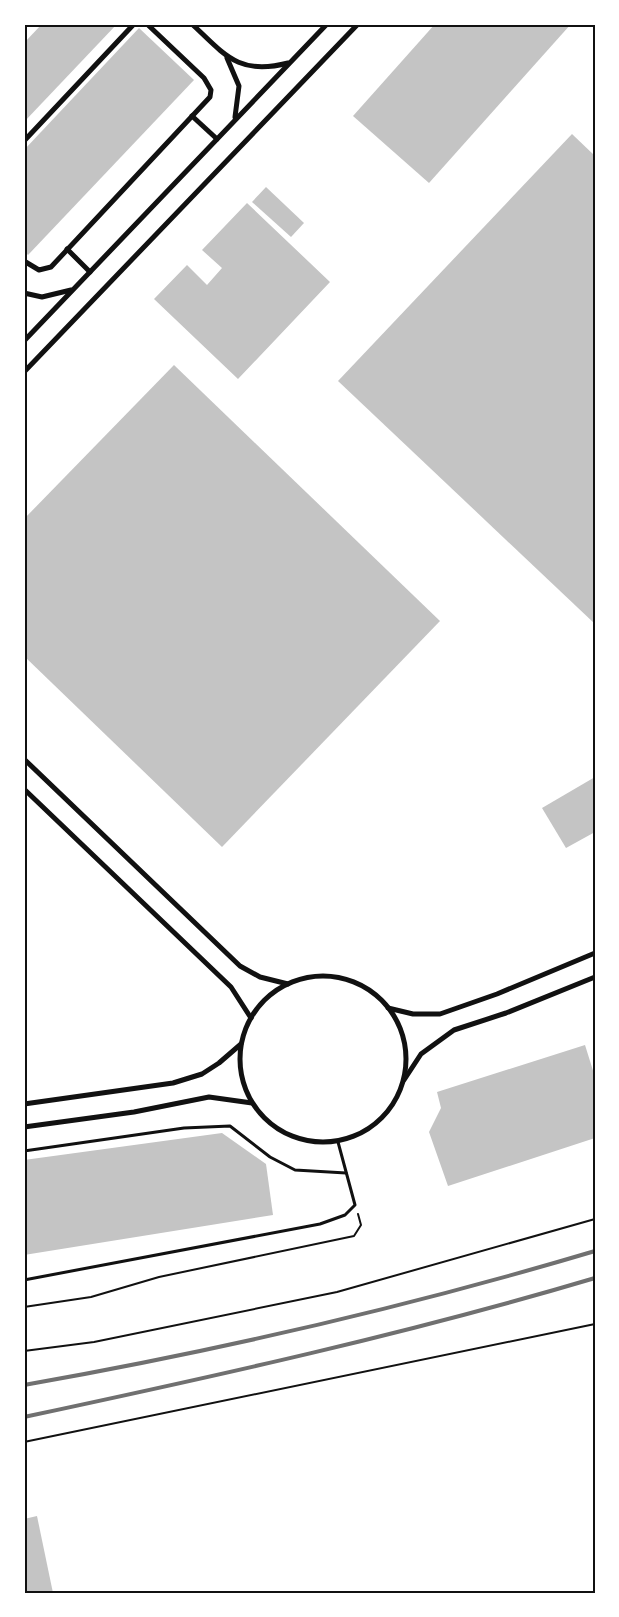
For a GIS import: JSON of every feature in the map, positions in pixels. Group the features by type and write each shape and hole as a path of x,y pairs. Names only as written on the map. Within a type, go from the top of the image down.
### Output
{"street":[{"path":"24,141 134,24"},
{"path":"24,261 39,270 51,267 210,97 211,90 204,78 147,24"},
{"path":"192,24 226,56 252,67 263,68 290,63"},
{"path":"24,341 327,24"},
{"path":"24,372 358,24"},
{"path":"226,56 239,86 235,120"},
{"path":"192,116 218,139"},
{"path":"68,249 90,272"},
{"path":"24,293 42,297 73,290"},
{"path":"24,759 240,966 260,977 288,984"},
{"path":"24,789 231,987 251,1018"},
{"path":"388,1008 413,1014 440,1014 497,994 595,953"},
{"path":"404,1082 406,1056 401,1031 388,1008 372,993 353,982 331,977 309,977 288,984 263,1001 251,1018 241,1044 240,1064 243,1084 252,1103 264,1118 280,1131 298,1139 318,1143 338,1142 360,1134 379,1121 394,1103 421,1054 454,1030 507,1013 595,977"},
{"path":"24,1104 173,1083 202,1074 241,1044"},
{"path":"24,1127 134,1112 209,1097 252,1103"}],"lane":[{"path":"24,1151 184,1128 230,1126 270,1157 295,1170 346,1173"},
{"path":"24,1280 320,1224 345,1215 355,1205 338,1142"}],"path":[{"path":"24,1307 91,1297 159,1277 354,1236 361,1225 355,1205"},
{"path":"24,1351 94,1342 337,1292 595,1219"},
{"path":"24,1442 595,1324"}],"building":[{"path":"42,24 117,24 24,122 24,43"},
{"path":"435,24 571,24 429,183 353,116"},
{"path":"139,28 194,80 28,255 24,251 24,150"},
{"path":"572,134 595,156 595,624 338,381"},
{"path":"266,187 304,223 291,237 252,202"},
{"path":"247,203 330,282 238,379 154,299 187,265 207,285 222,268 202,250"},
{"path":"174,365 440,621 222,847 24,656 24,519"},
{"path":"595,777 595,832 566,848 542,808"},
{"path":"585,1045 595,1077 595,1138 448,1186 429,1132 441,1108 437,1092"},
{"path":"222,1133 266,1164 273,1215 24,1255 24,1160"},
{"path":"37,1516 53,1593 24,1593 24,1519"}],"railway":[{"path":"24,1385 168,1358 311,1326 454,1291 595,1251"},
{"path":"24,1417 382,1336 595,1278"}]}
